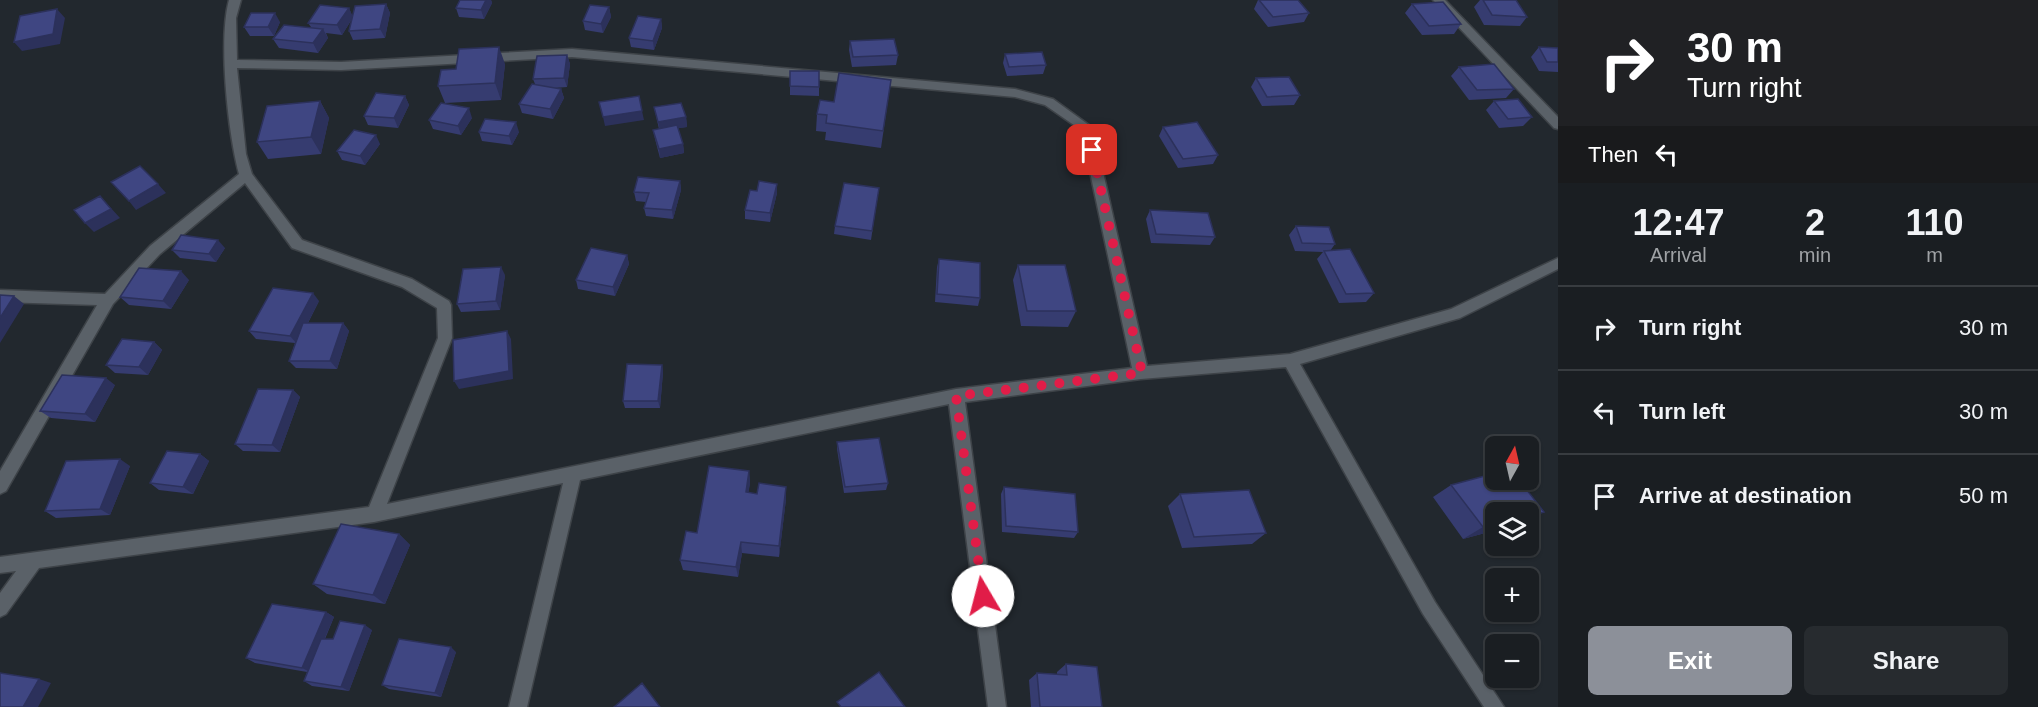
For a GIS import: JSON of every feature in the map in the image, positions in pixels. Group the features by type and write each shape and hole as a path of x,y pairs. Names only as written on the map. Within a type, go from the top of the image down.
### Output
{"street":[{"path":"235,0 230,18 231,64 240,154 246,175 297,244 407,283 444,305 445,338 374,514"},
{"path":"1439,0 1558,125"},
{"path":"231,64 341,66 572,53 1015,93 1048,102 1087,128 1142,373"},
{"path":"0,486 108,300 155,250 246,175"},
{"path":"0,565 374,514 956,396 1142,373 1290,360 1455,314 1558,263"},
{"path":"0,296 108,300"},
{"path":"1290,360 1429,608 1496,707"},
{"path":"956,396 997,707"},
{"path":"518,707 573,474"},
{"path":"0,608 34,560"}],"building":[{"path":"460,0 486,0 481,10 456,8"},
{"path":"1259,0 1298,0 1309,13 1273,17"},
{"path":"1483,0 1516,0 1527,17 1492,15"},
{"path":"1443,2 1461,24 1429,26 1412,4"},
{"path":"386,4 380,29 349,31 355,6"},
{"path":"320,5 349,8 337,25 308,23"},
{"path":"590,5 609,7 601,24 583,21"},
{"path":"57,9 53,34 14,42 20,16"},
{"path":"251,13 275,13 268,27 244,27"},
{"path":"638,16 661,19 653,41 629,38"},
{"path":"284,25 323,29 313,43 273,39"},
{"path":"894,39 898,55 853,57 850,41"},
{"path":"499,47 495,83 438,86 441,70 456,69 459,49"},
{"path":"1539,47 1558,48 1558,62 1547,62"},
{"path":"1042,52 1046,65 1009,67 1005,54"},
{"path":"567,55 564,78 533,79 537,56"},
{"path":"1494,64 1514,89 1477,90 1459,67"},
{"path":"790,71 819,71 819,87 790,86"},
{"path":"839,73 891,80 883,131 826,123 827,115 817,114 820,100 834,102"},
{"path":"1289,77 1300,95 1267,97 1256,78"},
{"path":"532,84 561,89 550,109 519,104"},
{"path":"376,93 405,96 394,118 364,116"},
{"path":"639,96 642,111 603,117 599,102"},
{"path":"1518,99 1532,117 1508,119 1494,101"},
{"path":"320,101 311,137 257,142 267,106"},
{"path":"441,103 469,108 458,126 429,120"},
{"path":"681,103 686,117 658,122 654,107"},
{"path":"485,119 516,122 509,136 479,132"},
{"path":"1197,122 1218,155 1183,159 1163,127"},
{"path":"677,125 683,144 659,149 653,130"},
{"path":"354,130 376,135 360,156 337,151"},
{"path":"140,166 158,184 129,201 111,182"},
{"path":"638,177 680,181 672,210 644,208 649,193 634,192"},
{"path":"759,181 777,184 770,213 745,210 750,190 757,191"},
{"path":"844,183 879,188 872,231 835,226"},
{"path":"100,196 111,209 85,223 74,210"},
{"path":"1150,210 1208,213 1215,237 1156,234"},
{"path":"1296,226 1329,227 1335,244 1302,243"},
{"path":"181,235 218,240 209,254 172,250"},
{"path":"591,248 627,255 613,287 576,280"},
{"path":"1350,249 1374,293 1346,294 1324,251"},
{"path":"939,259 980,263 980,298 937,294"},
{"path":"1018,265 1065,265 1076,311 1027,311"},
{"path":"501,267 496,301 457,304 463,269"},
{"path":"139,268 181,271 163,301 120,297"},
{"path":"273,288 313,293 290,336 249,331"},
{"path":"0,295 14,296 0,318"},
{"path":"303,323 343,323 330,361 289,361"},
{"path":"507,331 509,371 454,381 453,340"},
{"path":"122,339 154,342 139,367 106,365"},
{"path":"627,364 662,365 658,401 623,401"},
{"path":"62,375 106,378 85,414 40,411"},
{"path":"258,389 293,390 272,445 235,444"},
{"path":"879,438 888,483 845,487 837,442"},
{"path":"167,451 200,454 183,487 150,483"},
{"path":"120,459 100,509 45,511 66,461"},
{"path":"709,466 749,471 746,492 757,494 759,483 786,487 779,546 741,542 736,567 680,560 686,531 697,533"},
{"path":"1485,476 1485,490 1527,490 1536,502 1485,502 1485,527 1483,527 1451,485"},
{"path":"1004,487 1075,494 1078,532 1006,526"},
{"path":"1249,490 1266,533 1194,537 1180,494"},
{"path":"341,524 399,534 373,595 313,584"},
{"path":"272,604 326,612 302,668 246,658"},
{"path":"340,621 365,625 341,687 304,681 321,639 333,639"},
{"path":"399,639 451,647 435,693 382,685"},
{"path":"1066,664 1097,667 1102,707 1040,707 1037,673 1067,675"},
{"path":"879,672 905,707 841,707 837,702"},
{"path":"0,673 39,679 23,707 0,707"},
{"path":"642,683 660,707 614,707"}],"route":[{"path":"983,596 956,396 1142,373 1092,150"}]}
